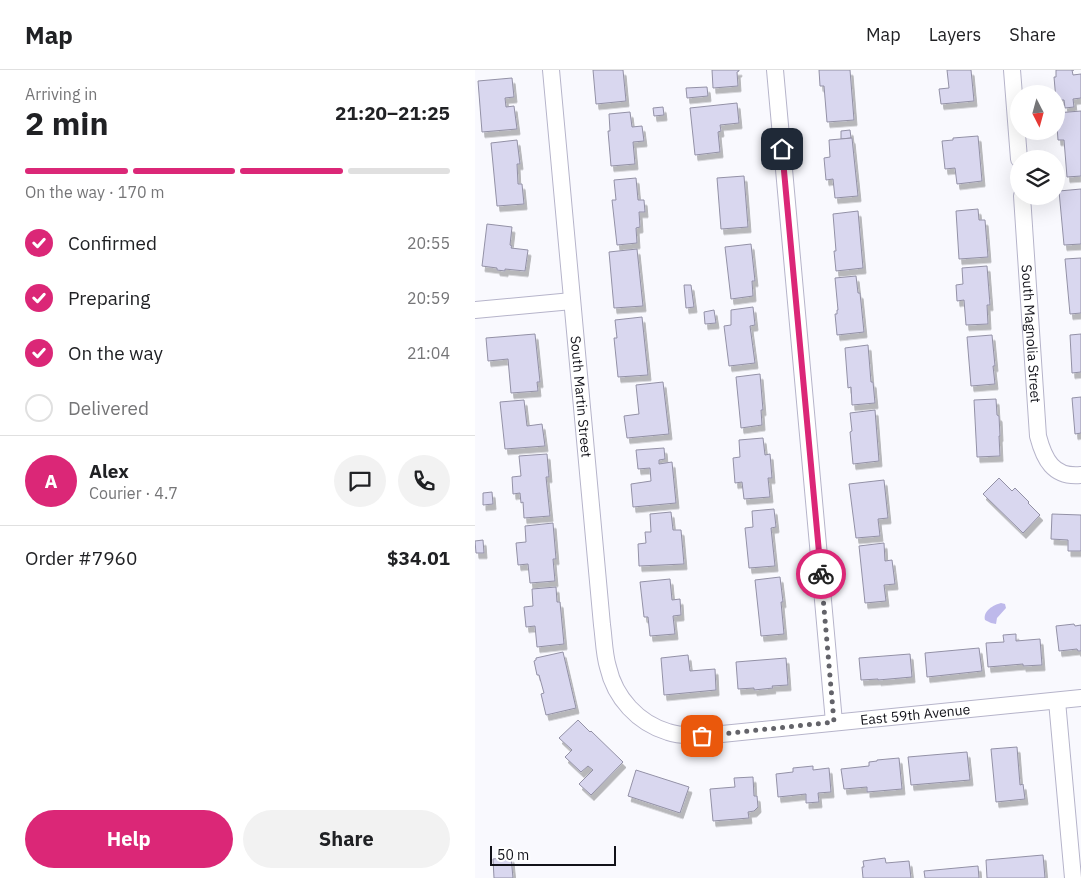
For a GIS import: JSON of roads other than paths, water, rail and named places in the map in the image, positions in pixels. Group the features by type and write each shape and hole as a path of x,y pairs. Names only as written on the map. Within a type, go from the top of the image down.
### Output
{"street":[{"name":"South Martin Street","path":"551,70 607,667 613,684 622,700 635,714"},
{"path":"775,70 834,722"},
{"path":"1012,70 1018,150"},
{"name":"South Magnolia Street","path":"1023,205 1038,436 1045,458 1052,467 1064,474 1081,475"},
{"path":"475,310 572,301"},
{"name":"East 59th Avenue","path":"635,714 652,726 668,732 684,736 702,736 1081,698"},
{"path":"1057,701 1073,878"}]}
